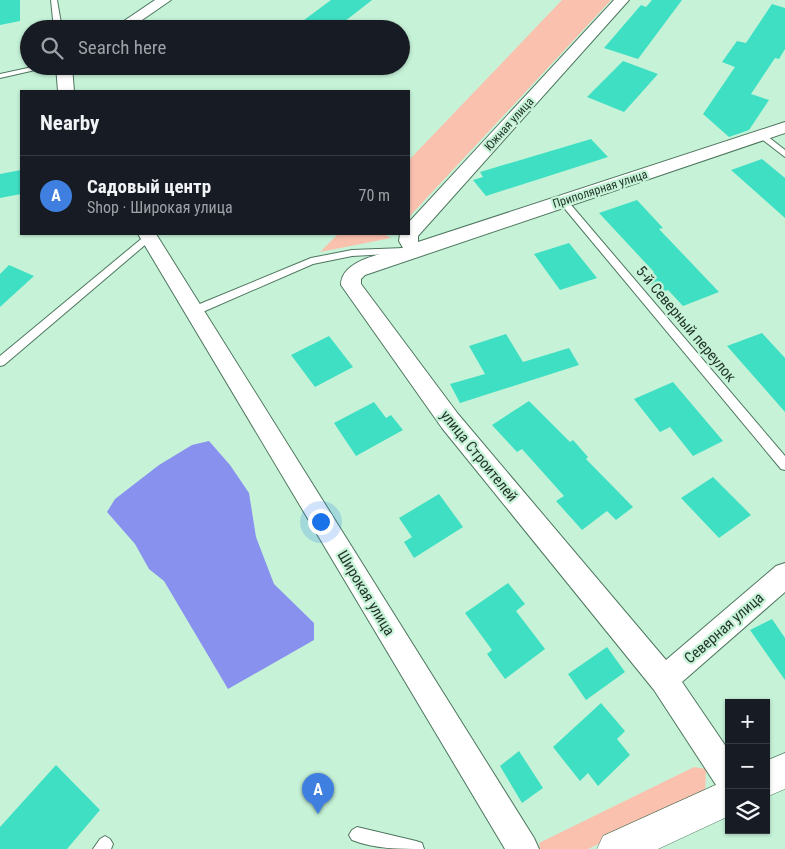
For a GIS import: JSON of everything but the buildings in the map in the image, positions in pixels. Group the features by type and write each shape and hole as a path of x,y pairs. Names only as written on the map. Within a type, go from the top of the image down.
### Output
{"street":[{"path":"133,20 164,0"},
{"name":"Южная улица","path":"410,233 622,0"},
{"path":"65,75 66,90"},
{"name":"Приполярная улица","path":"414,250 785,127"},
{"name":"Широкая улица","path":"148,235 523,849"},
{"name":"Южная улица","path":"409,235 408,241 414,250"},
{"name":"улица Строителей","path":"414,250 358,270 351,277 351,285 450,421 664,680"},
{"name":"Северная улица","path":"664,680 785,575"},
{"path":"664,680 725,771"},
{"path":"770,777 785,771"},
{"path":"616,849 725,799"}],"lane":[{"path":"54,0 57,20"},
{"path":"0,76 20,72"},
{"path":"762,135 785,154"},
{"name":"5-й Северный переулок","path":"563,201 785,465"},
{"path":"0,362 148,235"},
{"path":"194,310 311,261 352,253 414,250"},
{"path":"357,835 416,849"}],"shaded area":[{"path":"562,0 611,0 410,216 410,159"},
{"path":"337,235 386,235 391,238 320,252"},
{"path":"694,767 706,769 705,796 588,849 540,849 539,843"}],"water":[{"path":"209,441 230,465 249,493 256,537 274,584 314,623 314,640 228,689 164,581 149,569 135,544 107,512 115,499 159,465 192,445"}],"place":[{"name":"Садовый центр","path":"318,814"}]}
